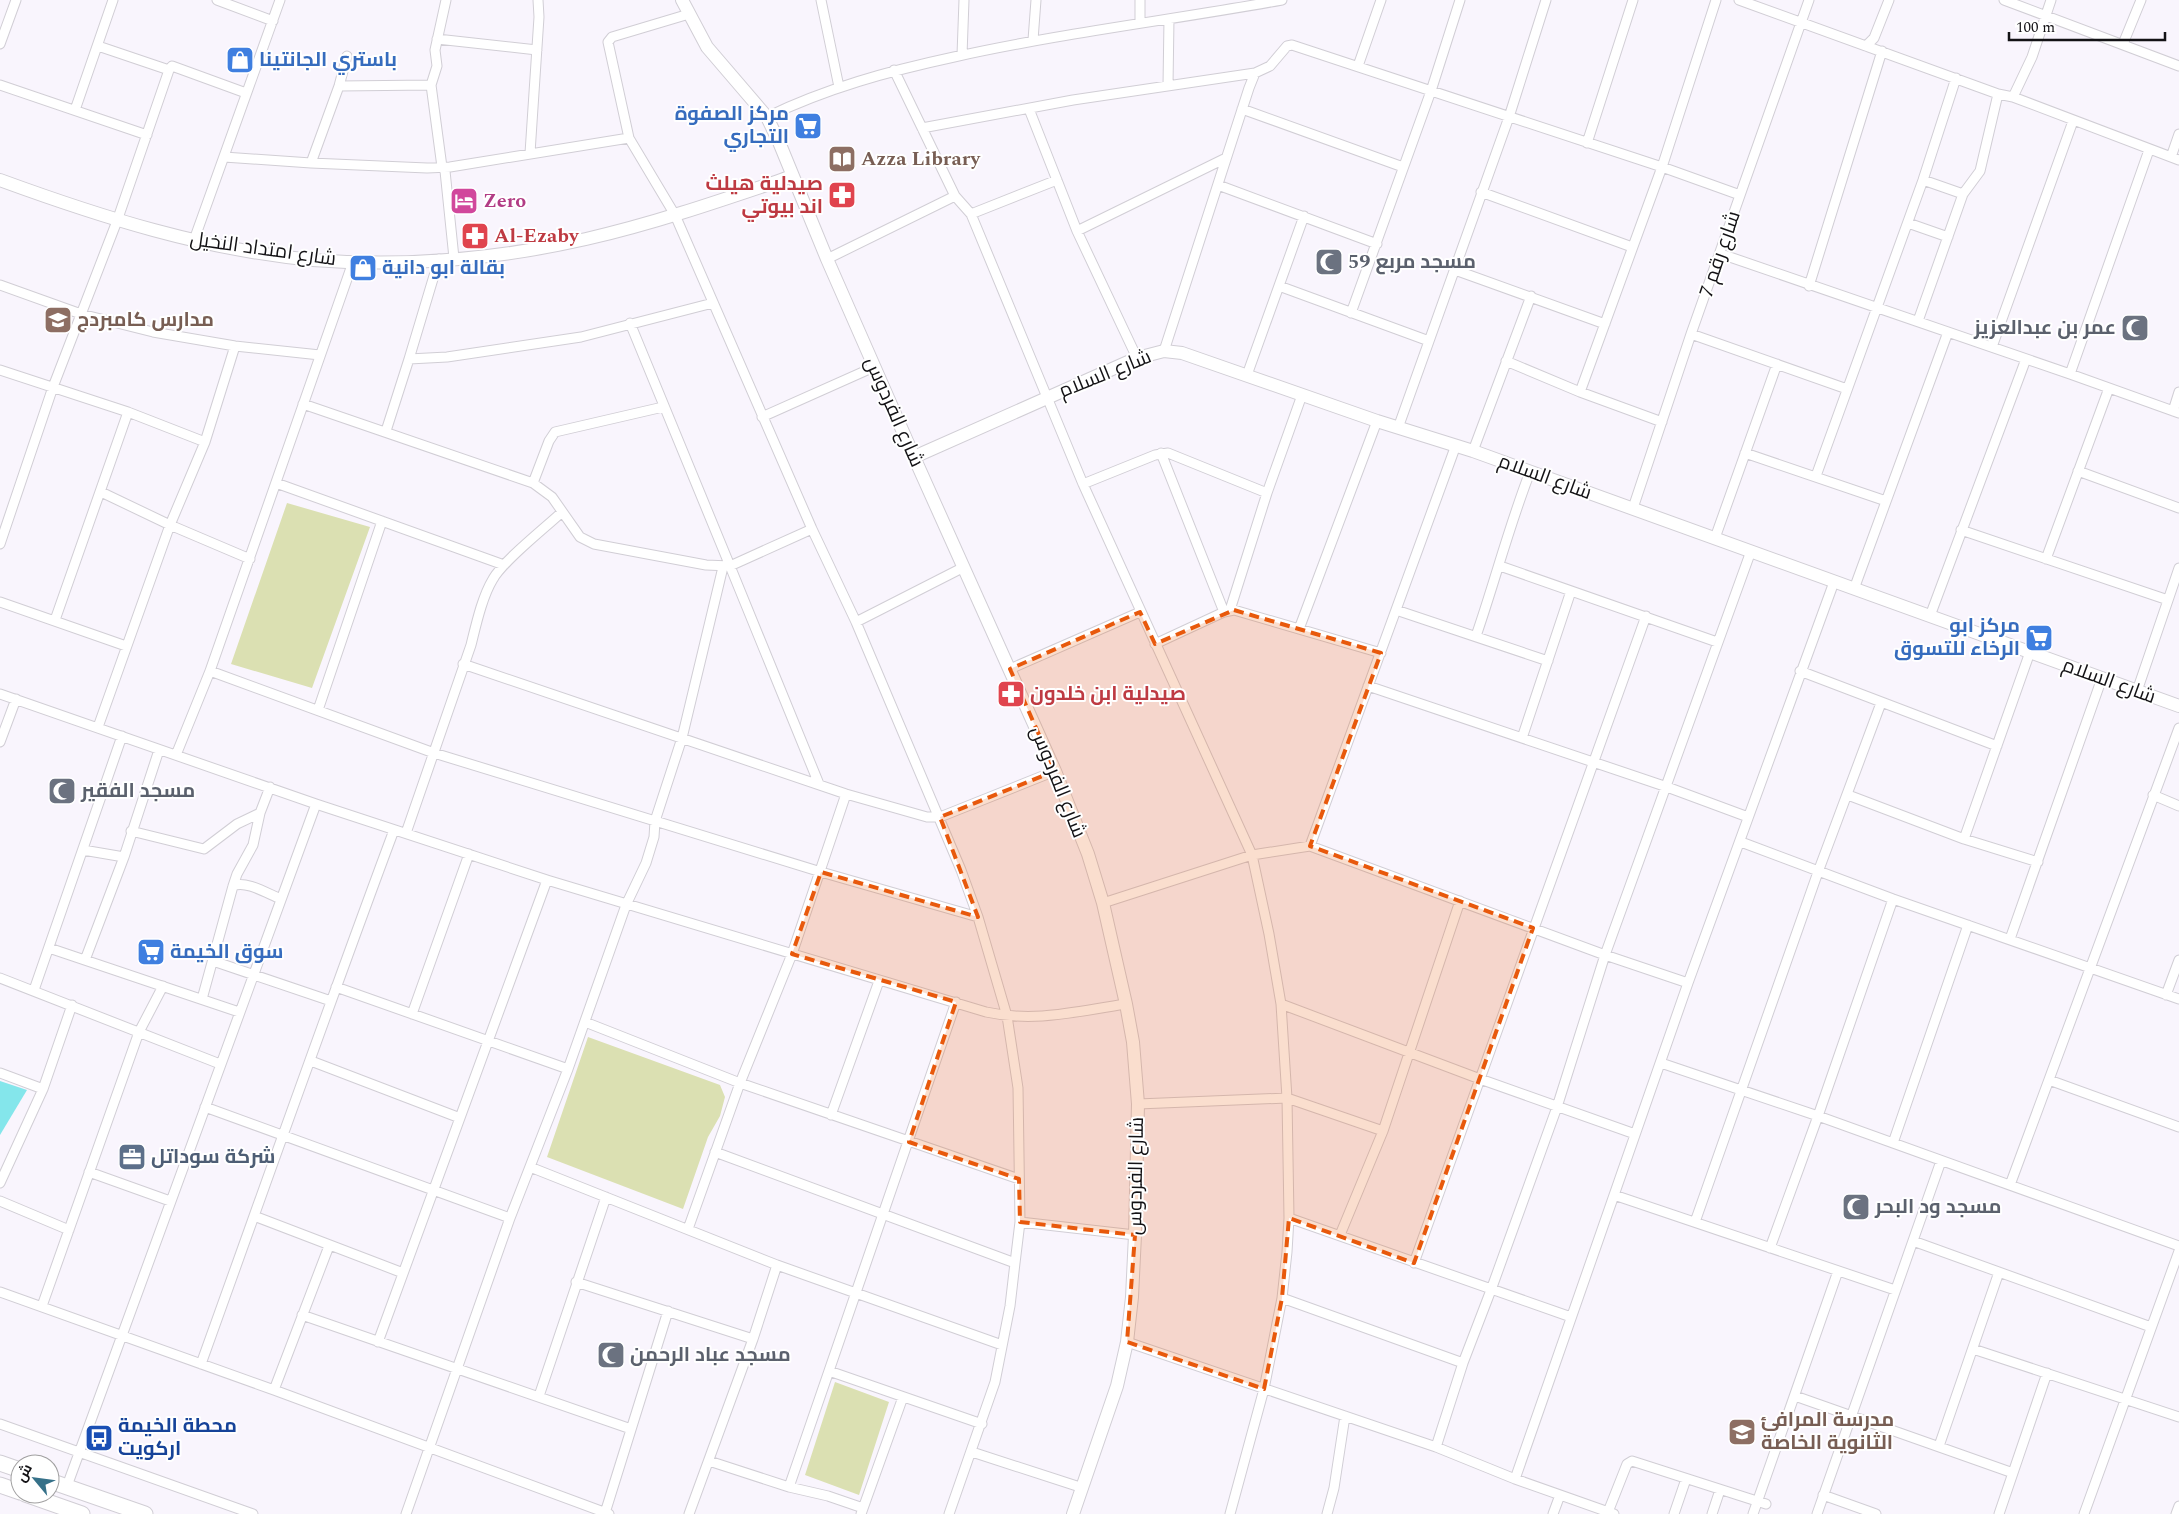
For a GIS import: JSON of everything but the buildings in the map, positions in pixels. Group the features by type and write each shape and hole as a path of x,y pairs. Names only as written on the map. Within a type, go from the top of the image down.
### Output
{"main road":[{"path":"60,1484 145,1514"},
{"path":"54,1504 82,1514"}],"street":[{"path":"0,44 16,0"},
{"path":"75,110 113,0"},
{"path":"217,0 273,21"},
{"path":"194,240 280,0"},
{"path":"446,0 435,50 437,66 431,85 442,166 445,171 454,258"},
{"path":"530,153 537,50 538,0"},
{"name":"شارع الفردوس","path":"682,0 707,47 767,118 874,367 1055,771 1088,854 1103,903 1133,1042 1138,1104 1132,1297 1127,1342 1117,1386 1073,1514"},
{"path":"821,0 839,87"},
{"path":"962,55 964,0"},
{"path":"1033,40 1036,0"},
{"path":"1140,0 1140,22"},
{"path":"767,118 801,101 894,70 1033,40 1282,0"},
{"path":"1358,66 1380,0"},
{"path":"1351,313 1431,91 1460,0"},
{"path":"1398,428 1509,117 1546,0"},
{"path":"1587,143 1633,0"},
{"path":"1580,392 1662,167 1716,0"},
{"path":"1738,0 1998,94 2013,97 2175,159 2179,134"},
{"name":"شارع رقم 7","path":"1633,508 1691,334 1809,0"},
{"path":"1866,46 1874,38 1889,0"},
{"path":"2004,0 2179,66"},
{"path":"2013,97 2032,57 2051,0"},
{"path":"2124,44 2141,0"},
{"path":"689,14 612,37 608,42 630,138 674,215 812,529 856,622 940,817 978,917 1007,1016 1018,1088 1020,1222 1010,1306 994,1382 982,1424 949,1514"},
{"path":"1168,85 1169,19"},
{"path":"437,39 537,50"},
{"path":"98,46 169,70"},
{"path":"922,128 1168,85 1232,78 1255,73 1270,66 1285,48 1290,46 1358,66 1662,167 1740,195"},
{"path":"1809,286 1882,51"},
{"path":"311,163 339,86 347,56"},
{"path":"0,544 53,387 117,221 169,70 172,66 246,93"},
{"path":"894,70 955,196 971,214 1083,484 1252,855 1270,934 1281,1004 1287,1098 1289,1218 1282,1298 1264,1389 1230,1514"},
{"path":"1164,351 1255,73"},
{"path":"1816,476 1908,224 1956,78"},
{"path":"0,85 147,135"},
{"path":"339,86 431,85"},
{"path":"1918,321 1963,194 1980,171 1998,94"},
{"path":"1029,109 1077,231 1137,358"},
{"path":"1242,109 1403,167"},
{"path":"1992,347 2073,121"},
{"path":"224,157 311,163 426,168 450,167 630,138"},
{"path":"2070,374 2149,150"},
{"path":"1077,231 1226,158"},
{"name":"شارع امتداد النخيل","path":"0,180 117,221 194,240 232,248 312,260 384,262 499,254 547,247 632,228 793,176"},
{"path":"971,214 1057,180"},
{"path":"1923,180 1963,194"},
{"path":"1218,185 1377,244"},
{"path":"1481,192 1632,247"},
{"path":"827,259 955,196"},
{"path":"1247,376 1304,216"},
{"path":"1908,224 1948,237"},
{"path":"1720,254 1809,286 1918,321 2176,412 2179,392"},
{"path":"386,431 439,259"},
{"path":"176,756 210,671 353,262"},
{"path":"1455,270 1605,324"},
{"path":"0,285 81,314 153,332 235,346 320,355"},
{"path":"1279,286 1429,341"},
{"path":"1473,451 1531,296"},
{"path":"409,359 447,357 581,337 713,302"},
{"path":"630,323 726,567 819,784"},
{"path":"1854,589 1948,332"},
{"path":"1691,334 1848,390"},
{"path":"98,727 170,525 205,442 235,346"},
{"name":"شارع السلام","path":"914,457 1137,358 1164,351 1200,358 1377,421 1473,451 2179,706"},
{"path":"1930,616 2026,359"},
{"path":"1506,361 1580,392 1662,422"},
{"path":"1715,538 1777,364"},
{"path":"762,417 874,367"},
{"path":"0,370 128,412 205,442"},
{"path":"2046,559 2109,388"},
{"path":"1227,611 1302,395"},
{"path":"303,404 533,483 552,497 580,537 594,544 726,567 812,529"},
{"path":"533,483 549,441 555,432 664,407"},
{"path":"55,620 128,412"},
{"path":"1299,629 1377,421"},
{"path":"1310,846 1456,445"},
{"path":"1083,484 1161,453 1177,455 1267,493"},
{"path":"1161,453 1227,611"},
{"path":"1745,453 1886,501"},
{"path":"2078,471 2179,508"},
{"path":"1476,636 1500,566 1513,516 1530,472"},
{"path":"276,484 504,565"},
{"path":"101,492 170,525 250,559"},
{"path":"406,833 493,578 504,565 562,512"},
{"path":"318,710 382,521"},
{"path":"1961,530 2168,600"},
{"path":"1436,1447 1463,1362 1557,1107 1605,955 1751,551"},
{"path":"1500,566 1717,642"},
{"path":"406,1514 510,1218 568,1069 626,905 646,863 654,837 655,821 682,738 726,567"},
{"path":"856,622 964,567"},
{"path":"2137,690 2179,568"},
{"path":"1515,1479 1688,983 1741,842 1748,817 1800,671 1834,582"},
{"path":"1522,738 1571,591"},
{"path":"0,602 126,646"},
{"path":"1155,644 1227,611 1236,610 1381,652"},
{"path":"1396,610 1548,660"},
{"path":"1010,669 1140,612"},
{"path":"1414,1263 1646,616"},
{"path":"1964,839 2030,652"},
{"path":"463,664 846,794 927,817 940,817 1055,771"},
{"path":"210,671 434,753 821,872 978,917"},
{"path":"1800,671 1881,704 1997,746"},
{"path":"2010,939 2102,678"},
{"path":"1368,686 1667,787 1748,817"},
{"path":"0,694 316,804 546,880 879,981 1007,1016 1035,1018 1126,1004"},
{"path":"0,742 16,700"},
{"path":"1695,1222 1818,872 1881,704"},
{"path":"2010,1185 2179,728"},
{"path":"34,990 122,736"},
{"path":"86,960 124,857 159,750"},
{"path":"202,999 233,886 253,845 260,813 270,787"},
{"path":"688,1230 740,1083 792,954 846,794"},
{"path":"1848,795 1964,839 2038,862"},
{"path":"2153,795 2179,806"},
{"path":"67,1486 316,804"},
{"path":"131,831 204,849 237,824 260,813"},
{"path":"201,1364 284,1137 336,986 394,830"},
{"path":"1741,842 1893,899 2179,999"},
{"path":"1103,903 1252,855 1310,846 1605,955 1688,983"},
{"path":"83,850 124,857"},
{"path":"412,1014 469,854"},
{"path":"378,1342 546,880"},
{"path":"233,886 237,884 257,889 280,899"},
{"path":"1770,1248 1893,899"},
{"path":"1340,1235 1383,1131 1460,901"},
{"path":"1894,1143 1968,924"},
{"path":"50,948 239,1012"},
{"path":"2166,994 2179,960"},
{"path":"213,961 331,1001"},
{"path":"0,978 220,1064"},
{"path":"831,1115 879,981"},
{"path":"42,1306 139,1032 163,986"},
{"path":"336,986 568,1069"},
{"path":"789,1487 956,1002"},
{"path":"1281,1004 1410,1054 1635,1134"},
{"path":"0,1183 43,1089 72,1005"},
{"path":"585,1022 740,1083 1019,1179"},
{"path":"311,1061 460,1118"},
{"path":"1661,1063 1818,1116 2179,1246"},
{"path":"0,1073 43,1089"},
{"path":"2049,1080 2179,1127"},
{"path":"1138,1104 1287,1098 1383,1131"},
{"path":"204,1108 510,1218"},
{"path":"715,1152 1015,1263"},
{"path":"1817,1514 1941,1160"},
{"path":"530,1167 777,1265 1002,1345"},
{"path":"89,1172 170,1201"},
{"path":"1614,1195 1895,1290"},
{"path":"538,1396 606,1197"},
{"path":"0,1202 69,1230"},
{"path":"254,1216 403,1273"},
{"path":"1289,1218 1571,1317"},
{"path":"1020,1222 1135,1235"},
{"path":"1913,1241 2151,1327"},
{"path":"274,1390 329,1246"},
{"path":"2084,1514 2124,1398 2179,1251"},
{"path":"689,1514 753,1339 777,1265"},
{"path":"1753,1514 1762,1502 1795,1396 1838,1271"},
{"path":"1939,1446 1999,1272"},
{"path":"576,1282 753,1339"},
{"path":"0,1292 274,1390 607,1513 668,1311"},
{"path":"1282,1298 1463,1362"},
{"path":"302,1315 631,1429"},
{"path":"1127,1342 1436,1447 1515,1479 1611,1513 1630,1462 1762,1502"},
{"path":"1972,1349 2179,1417"},
{"path":"829,1371 982,1424"},
{"path":"1999,1514 2047,1373"},
{"path":"1795,1396 2014,1473"},
{"path":"709,1461 789,1487 828,1496 862,1511 903,1397"},
{"path":"1327,1514 1334,1488 1345,1416"},
{"path":"0,1424 79,1454 249,1513"},
{"path":"972,1452 1083,1488"},
{"path":"1674,1514 1686,1479"},
{"path":"1712,1514 1720,1490"},
{"path":"1553,1514 1560,1495"},
{"path":"1823,1495 1876,1514"},
{"path":"2176,1514 2179,1506"}],"highlighted area":[{"path":"1234,610 1381,653 1310,846 1533,928 1414,1263 1289,1218 1282,1298 1264,1389 1127,1342 1135,1235 1020,1222 1019,1179 909,1142 956,1002 792,954 821,872 978,917 940,817 1055,771 1010,669 1140,612 1155,644"}],"green space":[{"path":"287,503 370,527 312,688 231,664"},
{"path":"588,1037 720,1085 725,1097 720,1116 708,1137 683,1209 547,1157"},
{"path":"835,1382 889,1402 859,1495 805,1475"}],"water":[{"path":"0,1081 27,1090 0,1135"}],"place":[{"name":"باستري الجانتينا","path":"240,60"},
{"name":"مركز الصفوة التجاري","path":"808,126"},
{"name":"Azza Library","path":"842,159"},
{"name":"صيدلية هيلث اند بيوتي","path":"842,195"},
{"name":"Zero","path":"464,201"},
{"name":"Al-Ezaby","path":"475,236"},
{"name":"مسجد مربع 59","path":"1329,262"},
{"name":"بقالة ابو دانية","path":"363,268"},
{"name":"مدارس كامبردج","path":"58,320"},
{"name":"عمر بن عبدالعزيز","path":"2135,328"},
{"name":"مركز ابو الرخاء للتسوق","path":"2039,638"},
{"name":"صيدلية ابن خلدون","path":"1011,694"},
{"name":"مسجد الفقير","path":"62,791"},
{"name":"سوق الخيمة","path":"151,952"},
{"name":"شركة سوداتل","path":"132,1157"},
{"name":"مسجد ود البحر","path":"1856,1207"},
{"name":"مسجد عباد الرحمن","path":"611,1355"},
{"name":"مدرسة المرافئ الثانوية الخاصة","path":"1742,1432"},
{"name":"محطة الخيمة اركويت","path":"99,1438"}]}
